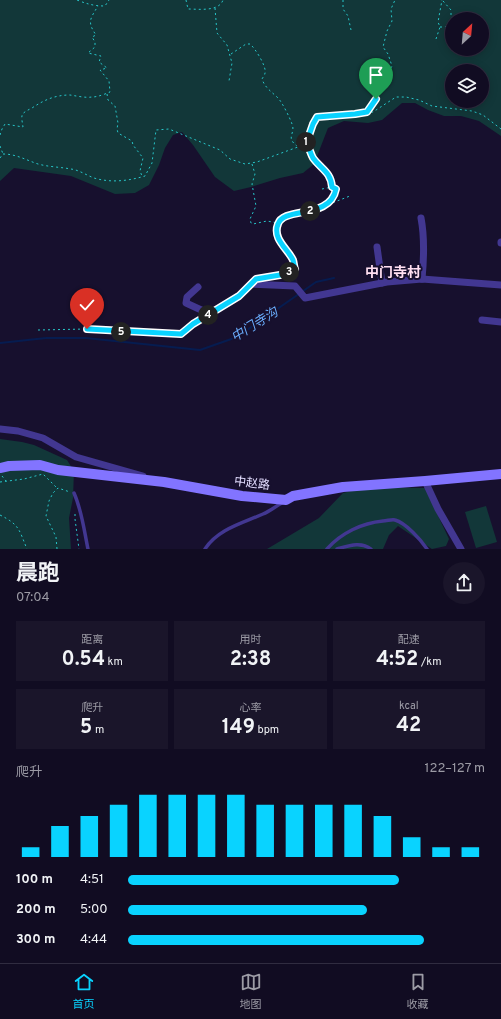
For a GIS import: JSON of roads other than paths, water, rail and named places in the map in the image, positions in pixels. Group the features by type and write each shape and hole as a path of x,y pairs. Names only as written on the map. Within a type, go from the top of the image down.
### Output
{"street":[{"path":"421,218 424,232 425,251 422,279"},
{"path":"377,247 382,283"},
{"path":"198,287 187,297 186,303 210,314 239,296 256,279 286,274 295,269 293,260"},
{"path":"251,284 295,286 304,298 382,283 422,279 501,285"},
{"path":"482,320 501,322"},
{"path":"0,429 18,431 43,438 76,457 164,482"},
{"name":"中赵路","path":"0,468 9,466 40,465 58,470 164,482 242,496 286,500 293,496 343,487 425,482 501,474"},
{"path":"425,482 461,549"}],"lane":[{"path":"74,493 79,503 88,549"},
{"path":"205,549 218,536 238,524 264,514 286,500"},
{"path":"326,549 354,528 370,522 394,520 403,524 422,542 427,549"},
{"path":"337,549 352,545 367,545 371,549"}],"waterway":[{"name":"中门寺沟","path":"0,343 46,338 86,338 200,350 237,337 316,282 334,278"}],"district":[{"name":"中门寺村","path":"393,272"}]}
